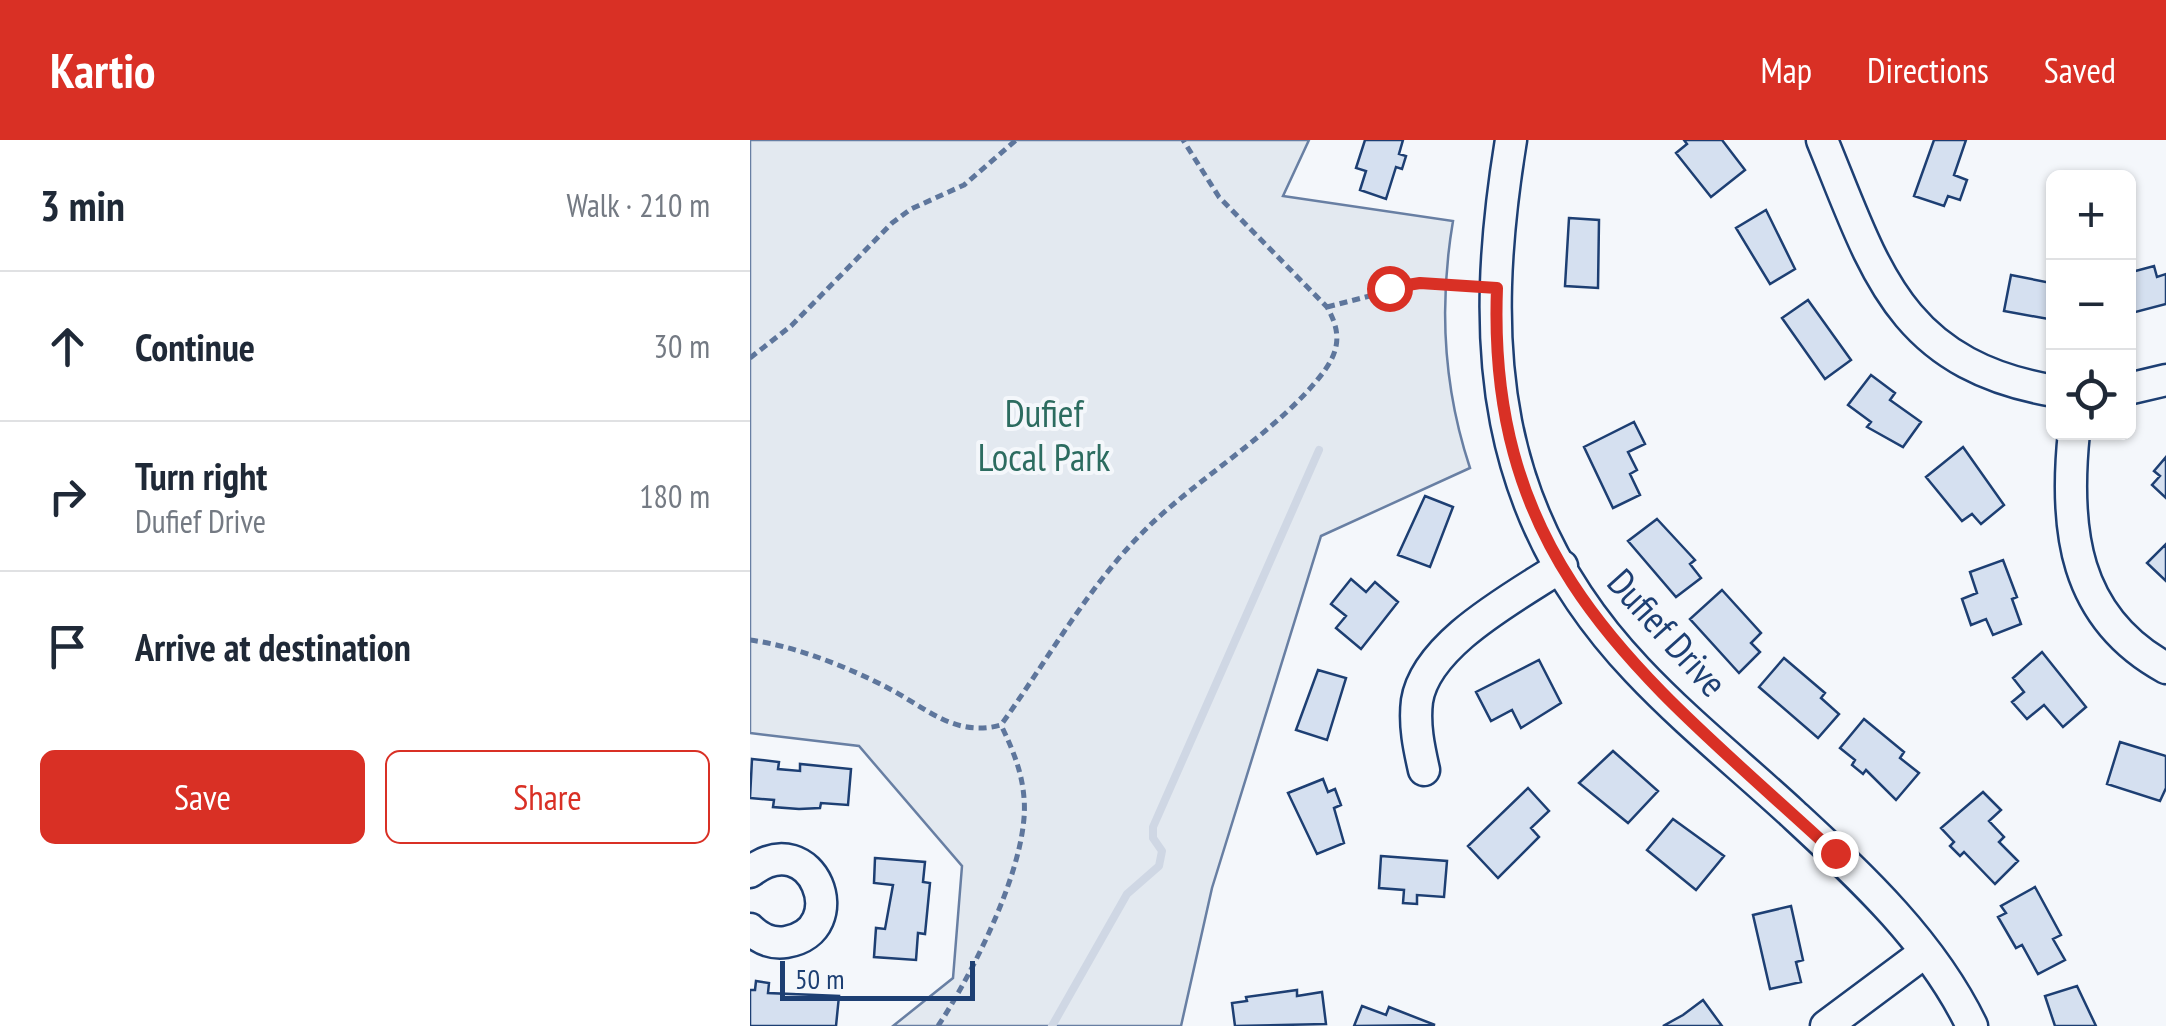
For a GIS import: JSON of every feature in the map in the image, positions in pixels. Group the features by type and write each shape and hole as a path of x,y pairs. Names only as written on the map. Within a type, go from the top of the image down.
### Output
{"street":[{"name":"Dufief Drive","path":"1511,140 1497,288 1498,392 1510,454 1562,566 1584,606 1637,670 1885,899 1958,998 1972,1026"},
{"path":"1822,140 1877,275 1900,309 1934,344 2011,383 2046,390"},
{"path":"2136,386 2166,380"},
{"path":"2073,440 2068,488 2071,540 2087,583 2105,618 2138,653 2166,668"},
{"path":"1424,770 1416,737 1417,698 1433,666 1472,626 1562,566"},
{"path":"750,872 761,864 788,859 811,873 822,898 814,924 793,940 766,940 750,929"},
{"path":"1826,1026 1924,953"}],"path":[{"path":"750,358 801,316 892,223 910,209 964,184 1016,140"},
{"path":"750,640 775,644 890,688 933,718 987,728 1001,724 1063,629 1145,530 1226,464 1324,372 1338,340 1338,326 1328,306 1220,197 1183,140"},
{"path":"1328,306 1420,283 1497,288"},
{"path":"938,1026 1016,868 1025,800 1015,754 1001,724"}],"green space":[{"name":"Dufief Local Park","path":"750,140 1309,140 1283,196 1453,221 1446,283 1446,345 1454,407 1470,468 1321,536 1212,888 1181,1026 893,1026 953,978 962,866 859,746 750,733"}],"building":[{"path":"1365,140 1403,140 1399,154 1406,156 1402,169 1396,167 1386,199 1360,190 1366,171 1356,168"},
{"path":"1684,140 1722,140 1745,170 1711,197 1676,153 1687,144"},
{"path":"1934,140 1966,140 1954,175 1967,180 1960,200 1948,196 1944,206 1914,196"},
{"path":"1766,210 1795,269 1770,284 1736,228"},
{"path":"1569,218 1599,220 1598,288 1565,286"},
{"path":"2154,266 2157,277 2166,274 2166,304 2136,312 2136,271"},
{"path":"2011,275 2046,282 2046,319 2004,311"},
{"path":"1808,300 1851,360 1825,379 1782,318"},
{"path":"1871,375 1895,393 1890,400 1921,422 1903,447 1867,427 1871,422 1848,405"},
{"path":"1634,422 1645,444 1628,452 1637,470 1630,474 1640,495 1613,508 1584,447"},
{"path":"1963,447 2004,505 1981,524 1972,514 1962,521 1926,477"},
{"path":"2166,457 2166,498 2152,485 2160,476 2154,471"},
{"path":"1425,496 1453,507 1430,567 1398,555"},
{"path":"1657,519 1695,560 1690,564 1701,578 1676,597 1628,541"},
{"path":"2166,544 2166,581 2147,563"},
{"path":"2003,560 2017,597 2012,599 2021,624 1993,635 1986,619 1971,625 1962,599 1977,593 1970,572"},
{"path":"1351,579 1366,592 1375,582 1398,602 1361,649 1336,628 1346,616 1331,604"},
{"path":"1722,590 1761,633 1751,643 1760,652 1739,673 1690,619"},
{"path":"2042,652 2086,707 2063,727 2044,705 2027,719 2012,702 2024,692 2013,678"},
{"path":"1784,658 1825,693 1821,698 1839,714 1818,738 1759,687"},
{"path":"1539,660 1561,703 1521,728 1512,710 1491,721 1476,692"},
{"path":"1318,670 1346,678 1327,740 1296,730"},
{"path":"1864,719 1904,752 1900,758 1919,773 1896,800 1866,770 1863,774 1852,765 1855,760 1840,748"},
{"path":"2120,742 2166,756 2166,788 2160,801 2107,784"},
{"path":"1613,751 1658,791 1628,823 1579,783"},
{"path":"752,759 779,762 778,769 800,771 800,764 851,769 848,805 821,803 820,808 799,809 773,807 774,800 750,798"},
{"path":"1323,779 1328,792 1335,789 1341,805 1334,808 1344,843 1317,854 1288,793"},
{"path":"1528,788 1549,811 1531,828 1539,837 1498,878 1468,846"},
{"path":"1983,792 2001,810 1989,821 2004,837 1999,842 2018,861 1995,884 1964,852 1960,856 1950,846 1954,842 1941,828"},
{"path":"1673,819 1724,856 1696,890 1647,850"},
{"path":"1381,856 1447,861 1444,897 1417,895 1417,904 1403,903 1404,890 1379,888"},
{"path":"875,858 925,862 923,882 930,883 925,934 918,933 916,960 874,957 876,928 885,929 893,885 874,883"},
{"path":"2035,887 2061,935 2053,939 2065,960 2038,974 2022,945 2016,948 1998,917 2006,913 2001,906"},
{"path":"1791,906 1803,960 1796,962 1801,982 1770,989 1753,915"},
{"path":"756,981 769,983 768,993 839,996 836,1026 750,1026 750,990 755,990"},
{"path":"2077,986 2096,1026 2055,1026 2045,996"},
{"path":"1297,990 1297,996 1322,992 1326,1024 1235,1026 1232,1003 1247,1001 1246,997"},
{"path":"1703,1000 1722,1026 1663,1026 1683,1015"},
{"path":"1362,1006 1386,1015 1389,1007 1435,1025 1354,1026"}],"waterway":[{"path":"1052,1026 1127,894 1159,866 1162,851 1153,838 1153,827 1319,450"}],"route":[{"path":"1389,288 1420,283 1497,288 1498,392 1510,454 1543,532 1584,606 1637,670 1835,853"}]}
